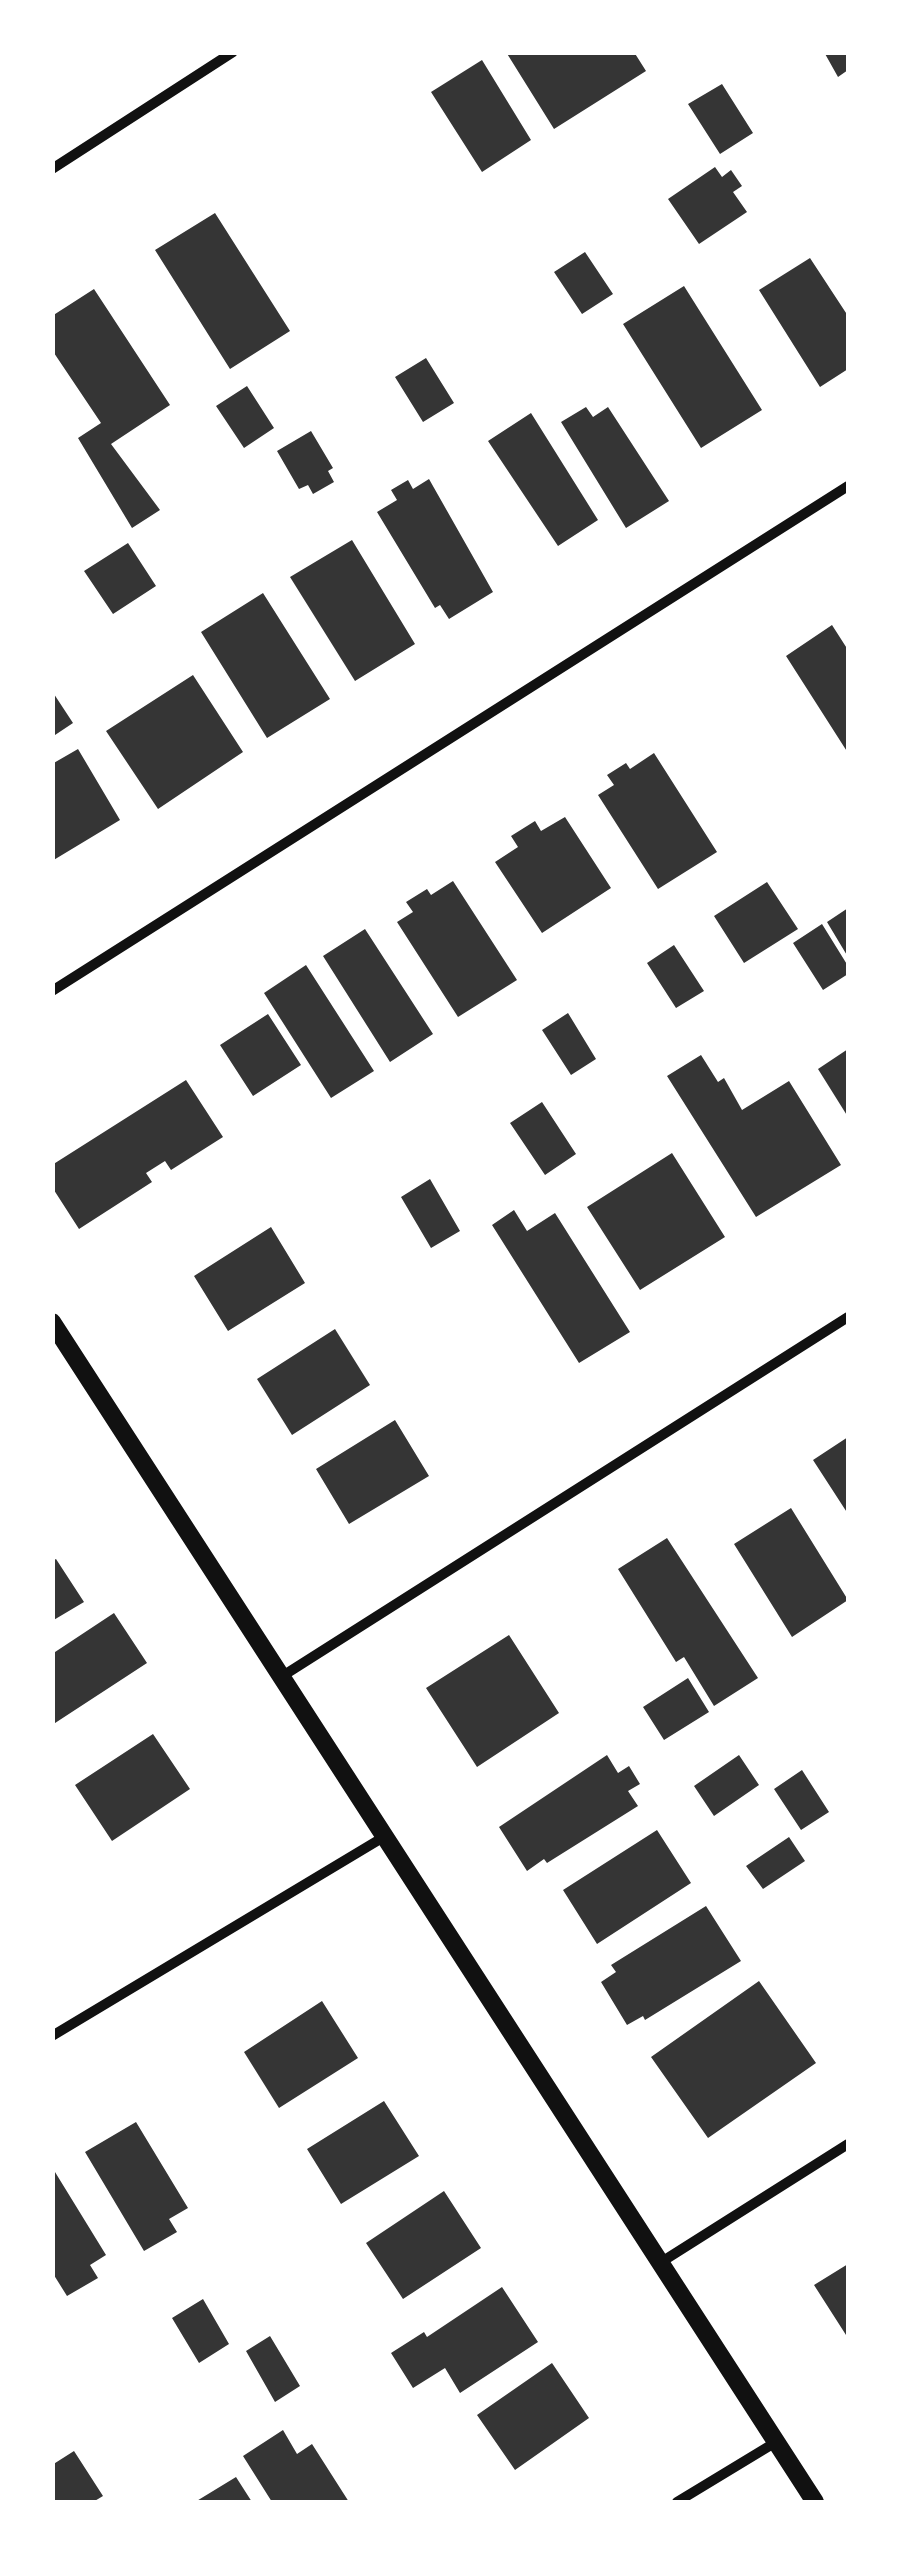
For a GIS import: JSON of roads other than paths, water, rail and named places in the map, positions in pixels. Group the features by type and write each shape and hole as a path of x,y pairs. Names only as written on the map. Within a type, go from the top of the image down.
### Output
{"street":[{"path":"52,168 233,52"},
{"path":"52,991 848,486"},
{"path":"281,1677 848,1316"},
{"path":"52,1322 382,1838 816,2502"},
{"path":"52,2036 382,1838"},
{"path":"662,2261 848,2144"},
{"path":"676,2502 776,2442"}]}
